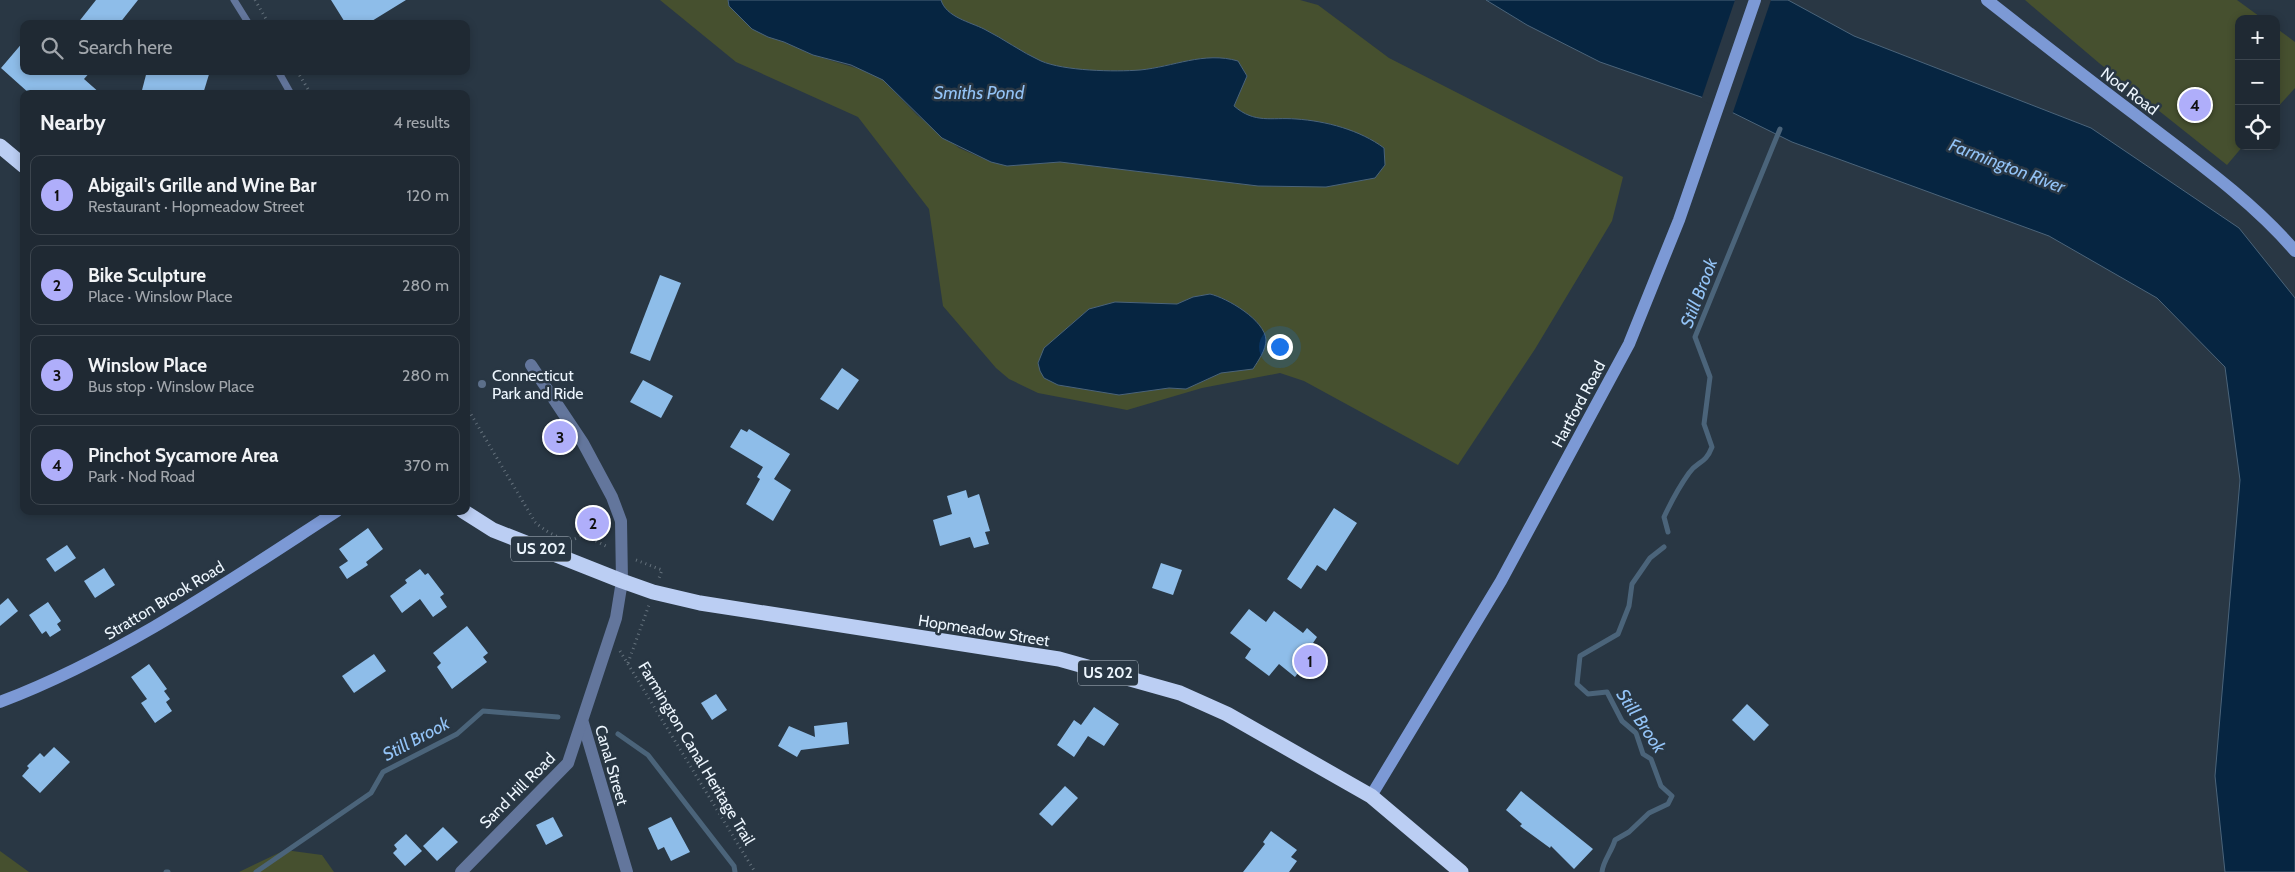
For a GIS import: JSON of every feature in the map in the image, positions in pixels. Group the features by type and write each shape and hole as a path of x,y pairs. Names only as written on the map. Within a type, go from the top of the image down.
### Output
{"highway":[{"path":"0,146 20,163"},
{"name":"Hopmeadow Street","path":"469,515 493,530 653,592 700,603 1059,659 1180,693 1227,714 1372,796 1461,872"}],"main road":[{"name":"Hartford Road","path":"1372,796 1501,581 1624,354 1663,263 1755,0"},
{"name":"Nod Road","path":"1987,0 2081,74 2197,161 2280,233 2295,251"},
{"name":"Stratton Brook Road","path":"0,702 66,675 149,630 331,515"}],"street":[{"name":"Canal Street","path":"531,365 583,443 612,497 621,520 622,581 616,618 583,723 627,872"},
{"name":"Sand Hill Road","path":"460,872 568,763 583,723"}],"lane":[{"path":"234,0 246,20"},
{"path":"280,75 290,90"}],"path":[{"path":"255,0 267,20"},
{"path":"299,75 309,90"},
{"path":"470,413 540,528 569,540 575,539 584,533 590,538"},
{"name":"Farmington Canal Heritage Trail","path":"645,617 628,663 755,872"}],"green space":[{"path":"660,0 728,0 729,6 768,37 813,55 869,72 883,80 917,115 959,148 991,162 1007,166 1060,162 1258,186 1275,185 1371,139 1327,123 1296,119 1262,119 1246,115 1234,106 1247,76 1238,61 1225,58 1201,59 1129,71 1103,71 1063,67 1041,61 1026,54 999,37 953,15 941,0 1300,0 1318,5 1389,58 1623,177 1612,221 1535,349 1458,465 1304,381 1280,373 1202,388 1127,410 1038,393 1009,379 996,368 943,306 929,209 858,117 736,62","holes":["1210,294 1244,311 1260,325 1266,341 1261,356 1237,370 1221,373 1186,389 1169,388 1119,395 1058,385 1070,325 1089,309 1115,302 1177,304 1193,297"]},
{"path":"2025,0 2237,0 2258,15 2235,15 2235,150 2240,150 2227,165 2099,63"},
{"path":"2280,31 2295,42 2295,88 2280,105"},
{"path":"285,850 322,855 334,872 239,872"},
{"path":"0,851 29,872 0,872"}],"water":[{"name":"Smiths Pond","path":"728,0 941,0 953,15 984,29 1041,61 1076,69 1104,71 1140,70 1213,58 1238,61 1247,76 1234,106 1242,112 1264,119 1296,119 1319,122 1354,131 1384,148 1385,165 1375,178 1326,187 1258,186 1060,162 1007,166 991,162 942,138 883,80 851,65 813,55 752,29 729,6"},
{"name":"Farmington River","path":"1486,0 1788,0 1854,36 2091,128 2239,228 2295,298 2295,872 2225,872 2215,776 2240,480 2225,367 2157,298 2049,236 1792,142 1701,97 1600,62 1527,25"},
{"path":"1210,294 1226,300 1244,311 1264,332 1265,348 1253,369 1221,373 1186,389 1169,388 1119,395 1058,385 1044,378 1040,371 1038,363 1044,348 1089,309 1115,302 1177,304 1193,297"}],"pier":[{"path":"1735,0 1771,0 1732,115 1701,100"}],"building":[{"path":"96,0 138,0 122,20 80,20"},
{"path":"331,0 406,0 374,20 344,20"},
{"path":"20,46 20,75 88,75 84,79 96,90 26,90 1,68"},
{"path":"146,75 209,75 204,90 142,90"},
{"path":"660,275 681,283 650,361 630,353"},
{"path":"842,368 859,380 838,410 820,399"},
{"path":"643,380 673,396 661,418 630,402"},
{"path":"741,429 747,432 749,429 790,454 774,479 791,490 773,521 746,504 760,479 757,477 763,467 730,447"},
{"path":"966,490 968,498 979,494 990,531 985,532 989,544 974,548 970,537 940,546 933,520 952,514 947,496"},
{"path":"1334,508 1357,523 1326,571 1317,565 1301,589 1287,579"},
{"path":"368,528 383,549 366,562 368,565 347,579 339,567 348,561 339,549"},
{"path":"67,545 76,558 55,572 46,559"},
{"path":"1161,563 1182,570 1173,595 1152,588"},
{"path":"104,568 115,585 95,598 84,581"},
{"path":"420,569 425,575 428,573 444,594 440,597 447,607 433,617 420,599 402,613 390,596 407,583 405,580"},
{"path":"8,598 18,611 0,626 0,605"},
{"path":"48,602 61,621 57,624 61,630 50,637 46,631 42,634 29,615"},
{"path":"1249,609 1266,622 1274,611 1303,633 1307,628 1317,637 1313,643 1318,647 1295,677 1279,664 1269,676 1245,658 1251,649 1230,633"},
{"path":"467,626 488,653 483,657 487,662 452,689 437,667 441,663 433,653"},
{"path":"374,654 386,671 354,693 342,676"},
{"path":"149,664 167,689 164,691 170,699 166,702 172,711 155,723 141,703 147,699 131,677"},
{"path":"716,694 727,710 712,720 701,703"},
{"path":"1747,704 1769,725 1754,741 1732,720"},
{"path":"1094,707 1119,724 1104,746 1088,736 1074,757 1057,745 1074,720 1081,725"},
{"path":"847,722 849,744 801,750 797,757 778,746 789,726 815,737 814,726"},
{"path":"54,747 70,762 40,793 22,776 29,768 27,766 40,753 44,757"},
{"path":"1065,786 1078,798 1052,826 1039,814"},
{"path":"1521,791 1593,849 1574,869 1551,846 1550,848 1520,826 1522,824 1506,810"},
{"path":"553,817 563,836 546,845 536,825"},
{"path":"671,817 690,852 671,861 664,847 658,850 648,828"},
{"path":"443,827 458,842 437,861 423,846"},
{"path":"1271,831 1297,850 1291,857 1297,861 1289,872 1243,872 1265,844 1263,842"},
{"path":"406,834 422,851 405,866 393,853 397,849 394,845"}],"waterway":[{"name":"Still Brook","path":"1668,532 1664,517 1669,506 1689,473 1707,457 1712,447 1704,424 1710,377 1695,337 1780,129"},
{"name":"Still Brook","path":"1602,872 1615,840 1629,832 1649,813 1668,804 1672,796 1661,786 1651,759 1643,754 1636,733 1622,721 1607,692 1588,694 1577,684 1580,656 1618,634 1629,606 1632,584 1650,558 1664,547"},
{"name":"Still Brook","path":"256,872 371,793 383,772 457,734 483,711 558,717"},
{"name":"Still Brook","path":"618,734 648,755 734,866 735,872"}],"place":[{"name":"Pinchot Sycamore Area","path":"2195,105"},
{"name":"Connecticut Park and Ride","path":"482,384"},
{"name":"Winslow Place","path":"560,437"},
{"name":"Bike Sculpture","path":"593,523"},
{"name":"Abigail's Grille and Wine Bar","path":"1310,661"}]}
